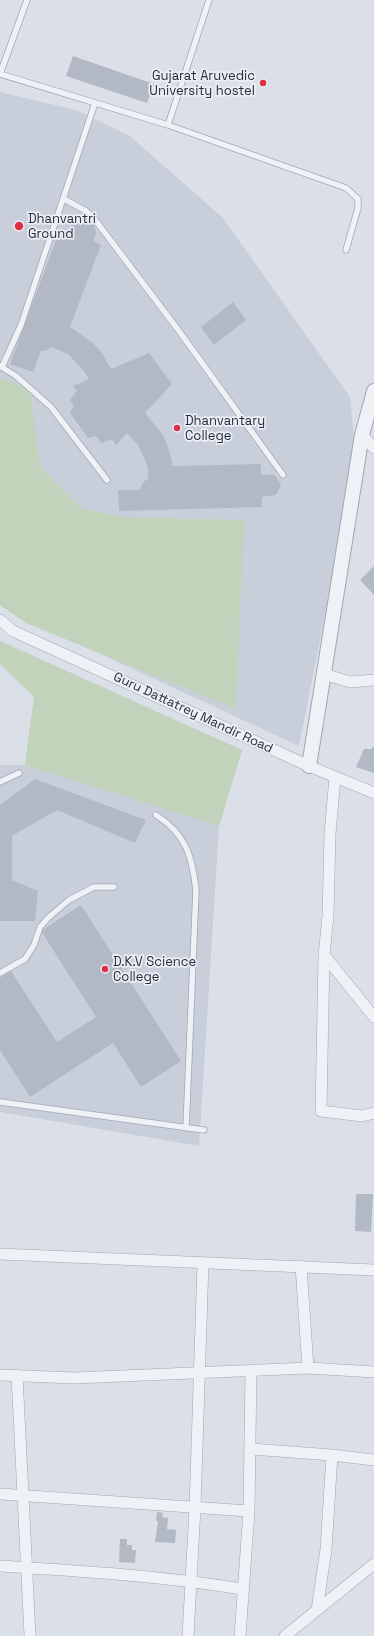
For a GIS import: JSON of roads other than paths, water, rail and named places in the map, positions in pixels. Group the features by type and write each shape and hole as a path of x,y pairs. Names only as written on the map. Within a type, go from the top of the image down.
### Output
{"street":[{"path":"309,766 362,435 374,391"},
{"path":"362,435 374,448"},
{"name":"Guru Dattatrey Mandir Road","path":"0,620 13,631 309,766 374,793"},
{"name":"Guru Dattatrey Mandir Road","path":"0,629 13,631"},
{"path":"324,674 350,682 374,680"},
{"path":"335,777 330,834 328,916 324,955 321,1111 362,1116 374,1113"},
{"path":"324,955 374,1017"},
{"path":"0,1254 374,1270"},
{"path":"188,1636 195,1508 204,1263"},
{"path":"301,1266 308,1368"},
{"path":"0,1375 75,1378 308,1368 374,1372"},
{"path":"240,1636 242,1589 249,1511 251,1370"},
{"path":"17,1375 30,1636"},
{"path":"251,1449 332,1454 374,1460"},
{"path":"317,1610 326,1548 332,1454"},
{"path":"0,1494 249,1511"},
{"path":"285,1636 374,1564"},
{"path":"0,1566 60,1569 191,1581 242,1589"}],"lane":[{"path":"27,0 0,74 168,125 346,188 354,193 358,199 358,208 346,250"},
{"path":"168,125 209,0"},
{"path":"95,103 21,326 1,367 16,376 51,407 107,480"},
{"path":"64,199 86,211 96,221 179,331 283,475"},
{"path":"0,782 19,773"},
{"path":"156,815 178,833 185,844 193,866 196,890 186,1128"},
{"path":"0,973 25,959 34,945 40,927 69,900 94,887 114,887"},
{"path":"0,1102 204,1130"}],"place":[{"name":"Gujarat Aruvedic University hostel","path":"263,83"},
{"name":"Dhanvantri Ground","path":"19,226"},
{"name":"Dhanvantary College","path":"177,428"},
{"name":"D.K.V Science College","path":"105,969"}]}
